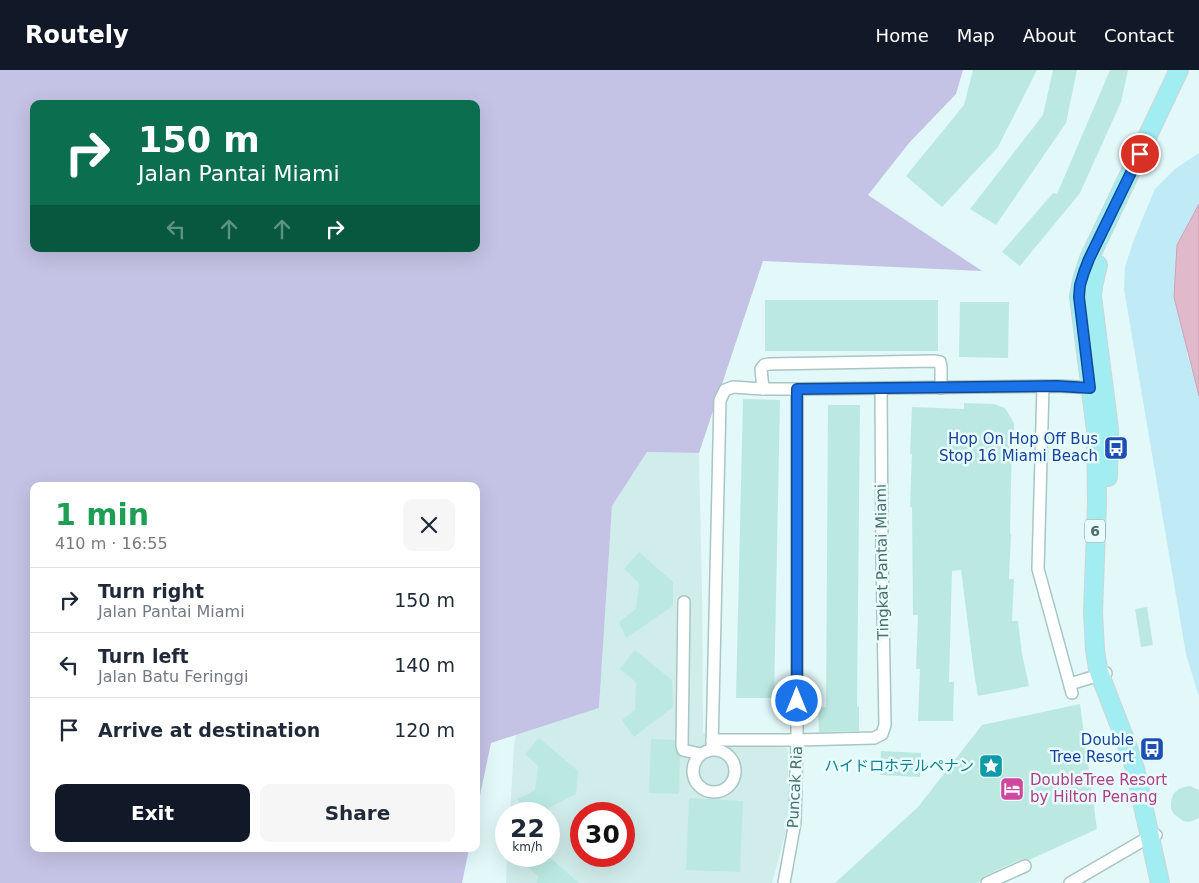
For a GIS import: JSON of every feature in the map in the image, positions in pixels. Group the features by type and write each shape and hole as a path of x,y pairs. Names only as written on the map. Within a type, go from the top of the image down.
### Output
{"main road":[{"name":"6","path":"1160,883 1142,765 1133,738 1104,674 1101,623 1108,503 1108,429 1097,388 1080,307 1080,285 1084,272 1180,70"},
{"name":"6","path":"1097,388 1093,305 1095,274 1115,224 1190,70"},
{"name":"6","path":"1154,836 1168,883"}],"street":[{"path":"763,389 761,369 764,365 769,364 934,361 940,362 941,388"},
{"path":"712,744 720,400 725,390 733,387 763,389 1043,386 1097,388"},
{"path":"1043,386 1038,569 1071,689 1104,674"},
{"name":"Tingkat Pantai Miami","path":"797,740 874,738 882,734 886,725 881,388"},
{"name":"Puncak Ria","path":"784,883 795,822 797,740 797,389"},
{"path":"684,602 682,746 683,750 700,754"},
{"path":"712,744 733,760 736,772 732,784 722,792 709,793 698,787 692,776 693,764 700,754 712,744 797,740"},
{"path":"1070,883 1154,836"},
{"path":"988,883 1025,866"}],"shaded area":[{"path":"0,70 963,70 956,94 909,143 868,195 982,271 763,261 699,453 647,452 612,506 599,708 491,743 480,795 480,482 30,482 30,852 468,852 462,883 0,883"},
{"path":"1199,204 1199,396 1174,297 1177,245"},
{"path":"647,452 699,453 703,733 788,748 789,821 772,883 506,883 507,867 560,867 560,802 511,802 516,735 599,708 612,506"}],"sand":[{"path":"1199,153 1199,204 1177,245 1187,354 1199,396 1199,697 1186,654 1124,289 1125,267 1134,239 1155,189 1175,169"}],"building":[{"path":"973,70 1037,70 998,147 942,207 906,176 964,105"},
{"path":"1053,70 1077,70 1066,123 996,225 970,209 1043,115"},
{"path":"1110,70 1128,70 1121,102 1080,193 1020,266 1002,252 1053,193 1057,194"},
{"path":"765,300 938,300 938,351 765,351"},
{"path":"960,302 1009,302 1008,358 959,357"},
{"path":"743,399 780,400 774,698 736,698"},
{"path":"964,403 994,404 1005,408 1014,423 1014,436 1012,436 1009,579 1014,579 1012,621 1018,621 1022,654 1029,686 978,696 961,570 952,571 949,682 954,682 953,721 918,721 920,669 916,669 918,615 913,615 912,507 910,507 912,407 964,409"},
{"path":"828,405 860,405 857,707 859,706 859,731 819,732 818,707 826,707"},
{"path":"639,552 673,582 673,606 626,638 619,622 636,609 639,583 624,569"},
{"path":"1147,607 1153,645 1141,647 1135,609"},
{"path":"635,650 672,680 673,707 634,737 622,720 635,710 636,682 620,669"},
{"name":"DoubleTree Resort by Hilton Penang","path":"1080,704 1097,829 1029,860 1022,859 984,876 978,883 835,883 918,807 982,725"},
{"path":"539,738 578,771 576,794 560,802 519,802 518,799 535,790 538,766 525,754"},
{"path":"651,739 675,740 676,752 680,757 679,794 649,793"},
{"path":"881,751 921,753 920,777 880,775"},
{"path":"1190,786 1199,790 1199,818 1189,822 1183,821 1174,814 1171,809 1171,803 1174,793 1179,789"},
{"path":"689,798 743,801 740,872 686,870"},
{"path":"560,866 579,883 537,883 538,876 527,867"}],"place":[{"name":"Hop On Hop Off Bus Stop 16 Miami Beach","path":"1116,448"},
{"name":"Double Tree Resort","path":"1152,749"},
{"name":"ハイドロホテルペナン","path":"991,766"},
{"name":"DoubleTree Resort by Hilton Penang","path":"1012,789"}],"route":[{"path":"797,701 797,389 1057,386 1090,388 1079,297 1080,285 1089,259 1140,154"}]}
